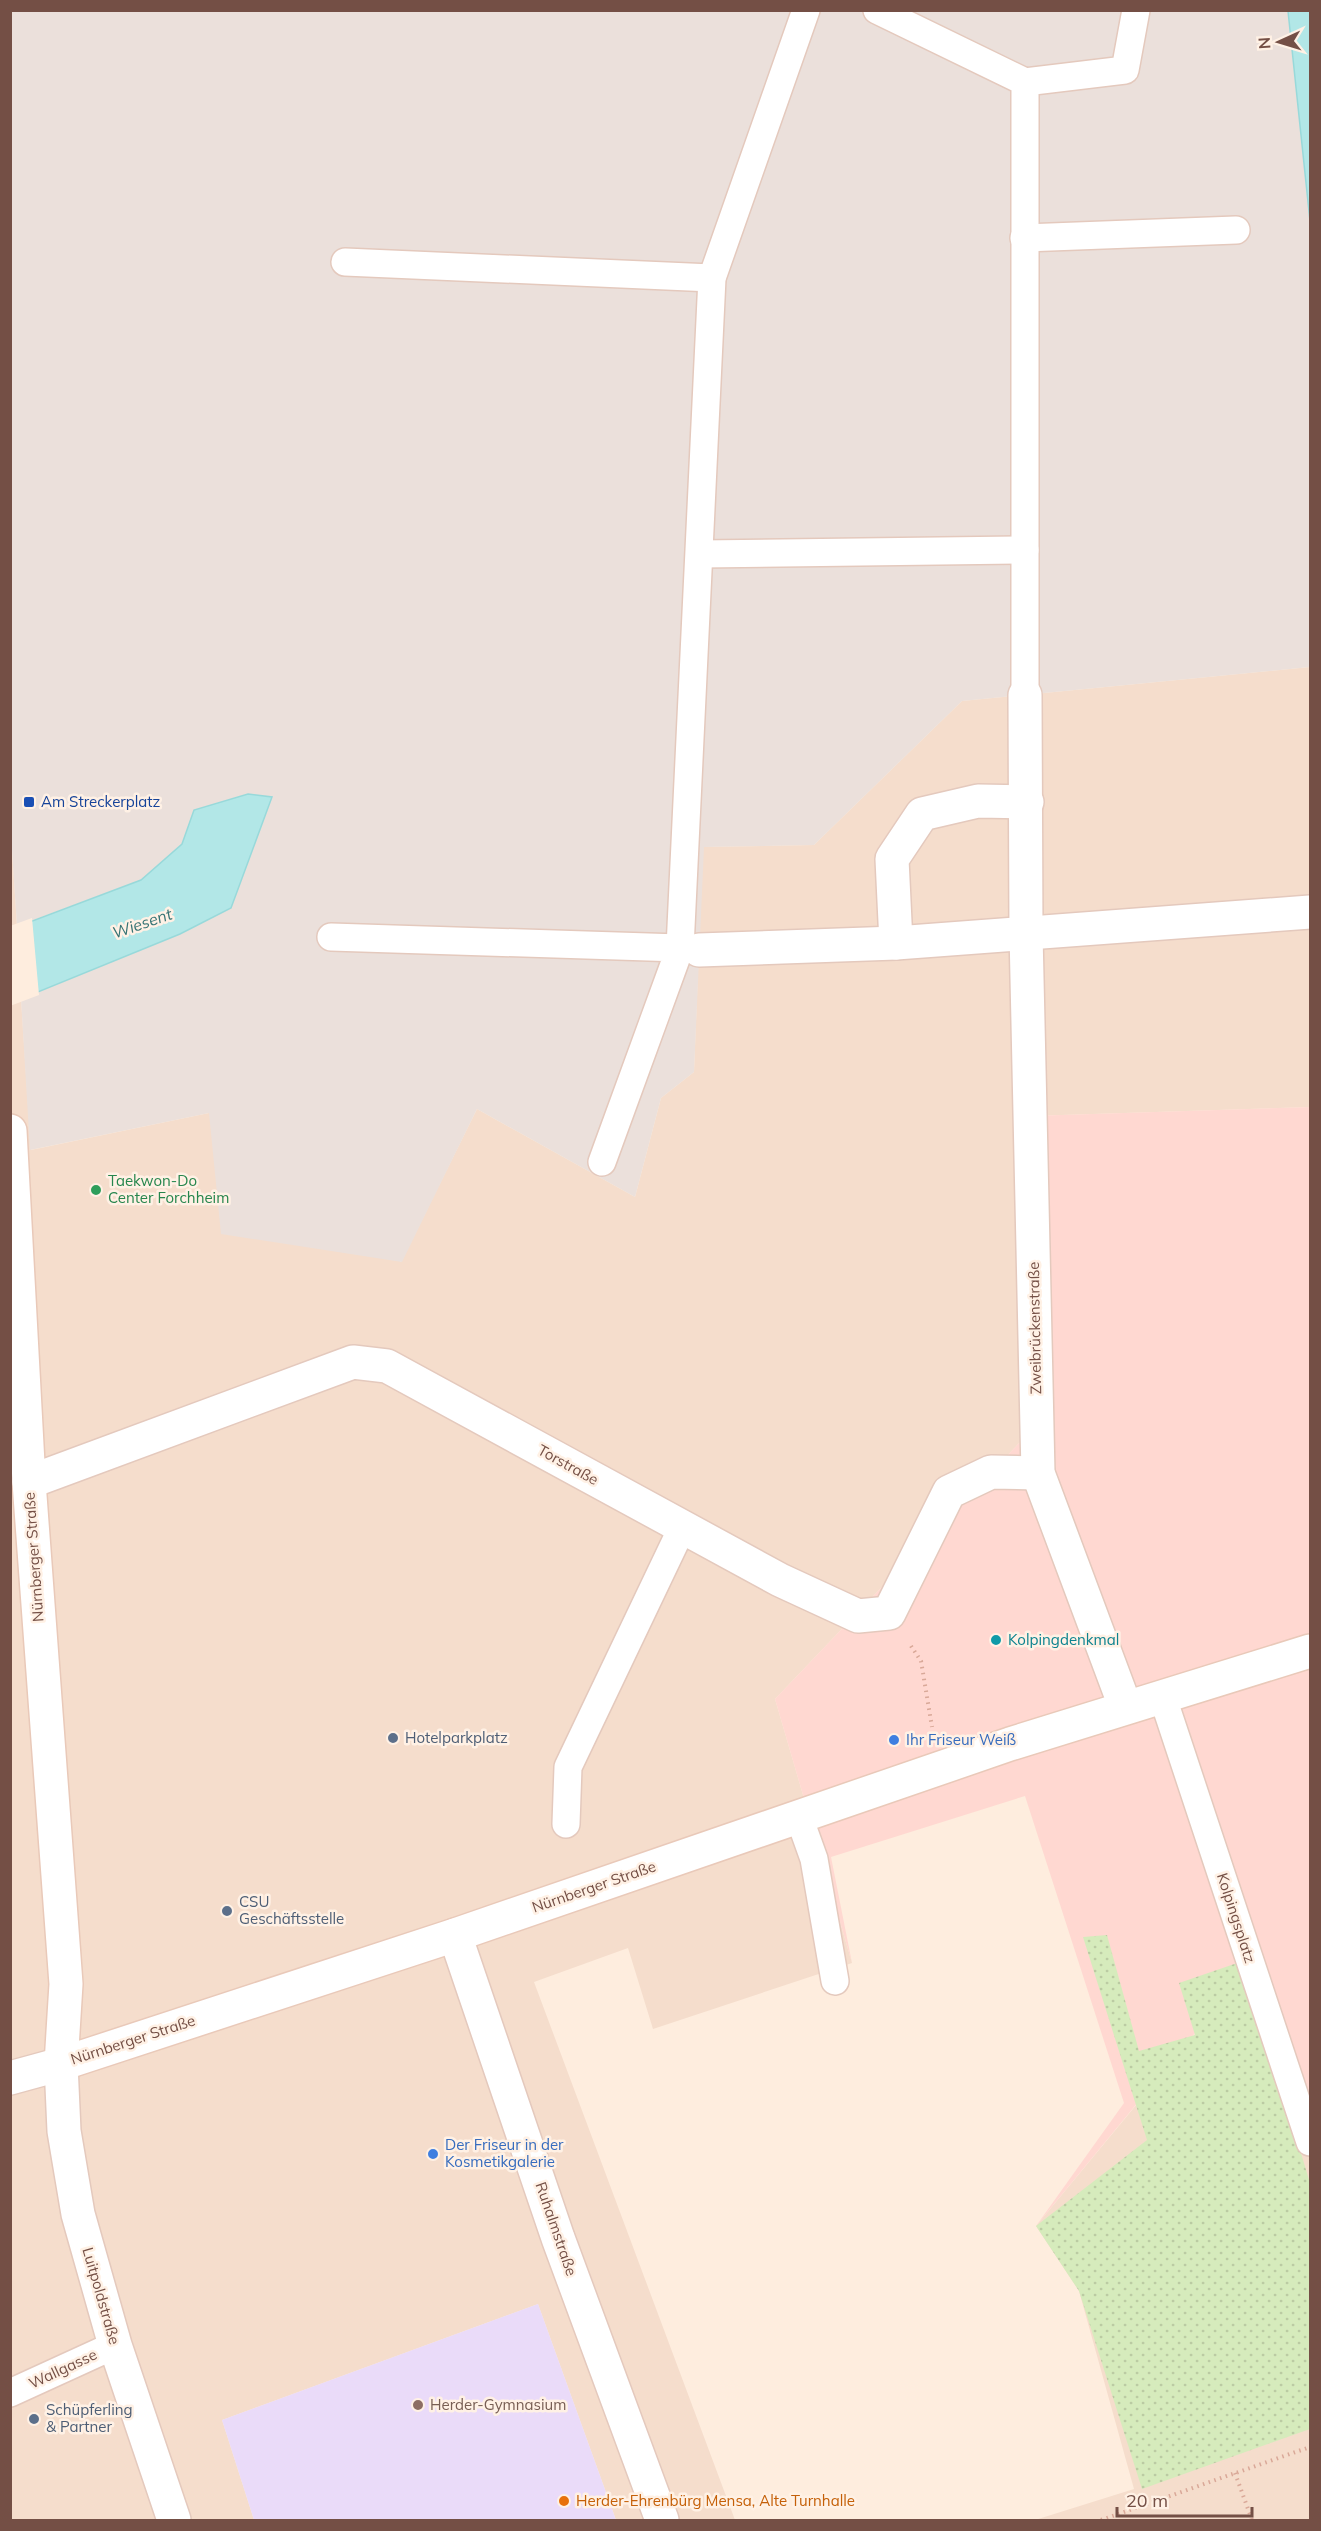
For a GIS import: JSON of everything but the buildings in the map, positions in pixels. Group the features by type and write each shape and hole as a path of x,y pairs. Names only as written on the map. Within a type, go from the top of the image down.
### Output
{"street":[{"name":"Zweibrückenstraße","path":"1025,695 1028,802 1026,933 1038,1473 1125,1706"},
{"path":"896,943 892,859 922,814 978,801 1028,802"},
{"path":"689,949 896,943 1311,912"},
{"path":"10,1131 29,1482"},
{"name":"Torstraße","path":"29,1482 353,1362 387,1366 780,1580 858,1616 889,1612"},
{"path":"889,1612 949,1492 991,1472 1038,1473"},
{"name":"Nürnberger Straße","path":"29,1482 66,1984 61,2064"},
{"path":"1125,1706 1311,1651"},
{"name":"Nürnberger Straße","path":"10,2078 61,2064 455,1935 1125,1706"},
{"name":"Ruhalmstraße","path":"455,1935 558,2238 662,2520"},
{"name":"Luitpoldstraße","path":"61,2064 64,2131 78,2214 115,2345 174,2520"}],"lane":[{"path":"602,1162 689,949 700,554 712,278 806,10"},
{"path":"877,10 1024,82 1125,70 1136,10"},
{"path":"1024,82 1025,695"},
{"path":"1024,238 1236,230"},
{"path":"345,262 712,278"},
{"path":"700,554 1025,550"},
{"path":"331,937 689,949"},
{"path":"566,1824 568,1767 682,1528"},
{"name":"Kolpingsplatz","path":"1162,1695 1311,2142"},
{"path":"799,1817 814,1859 835,1981"},
{"name":"Wallgasse","path":"10,2393 115,2345"}],"path":[{"path":"889,1612 921,1661 940,1770"},
{"path":"1101,2520 1311,2446"},
{"path":"1235,2473 1252,2520"}],"shaded area":[{"path":"10,11 1288,11 1310,222 1310,667 962,701 814,845 704,847 694,1072 661,1098 635,1197 477,1109 402,1262 221,1234 209,1113 30,1150 21,999 180,934 272,798 247,794 194,810 182,844 141,880 17,926 10,820"},
{"path":"1310,667 1310,1107 1030,1116 1043,1418 775,1699 852,1963 653,2029 628,1948 534,1982 735,2520 616,2520 538,2304 222,2420 254,2520 11,2520 11,1003 21,999 31,1150 209,1113 401,1262 477,1109 635,1197 661,1098 694,1072 703,847 814,845 962,701"},
{"path":"10,820 17,926 10,929"},
{"path":"1310,1107 1310,2140 1256,1959 1036,2226 1124,2103 1025,1796 831,1857 852,1963 775,1699 1043,1418 1030,1116"},
{"path":"1257,1959 1310,2140 1310,2520 1035,2520 1134,2489 1079,2291 1036,2226"},
{"name":"Herder-Gymnasium","path":"538,2304 616,2520 254,2520 222,2420"}],"green space":[{"path":"1107,1935 1139,2051 1195,2035 1179,1983 1243,1961 1310,2183 1310,2429 1142,2489 1079,2291 1036,2226 1147,2140 1083,1937"}],"water":[{"path":"1288,11 1310,11 1310,221"},
{"name":"Wiesent","path":"248,794 272,797 231,908 180,934 11,1003 11,929 141,880 182,844 194,810"}],"pier":[{"path":"32,918 39,995 10,1006 10,926"}],"place":[{"name":"Am Streckerplatz","path":"29,802"},
{"name":"Taekwon-Do Center Forchheim","path":"96,1190"},
{"name":"Kolpingdenkmal","path":"996,1640"},
{"name":"Hotelparkplatz","path":"393,1738"},
{"name":"Ihr Friseur Weiß","path":"894,1740"},
{"name":"CSU Geschäftsstelle","path":"227,1911"},
{"name":"Der Friseur in der Kosmetikgalerie","path":"433,2154"},
{"name":"Herder-Gymnasium","path":"418,2405"},
{"name":"Schüpferling & Partner","path":"34,2419"},
{"name":"Herder-Ehrenbürg Mensa, Alte Turnhalle","path":"564,2501"}]}
